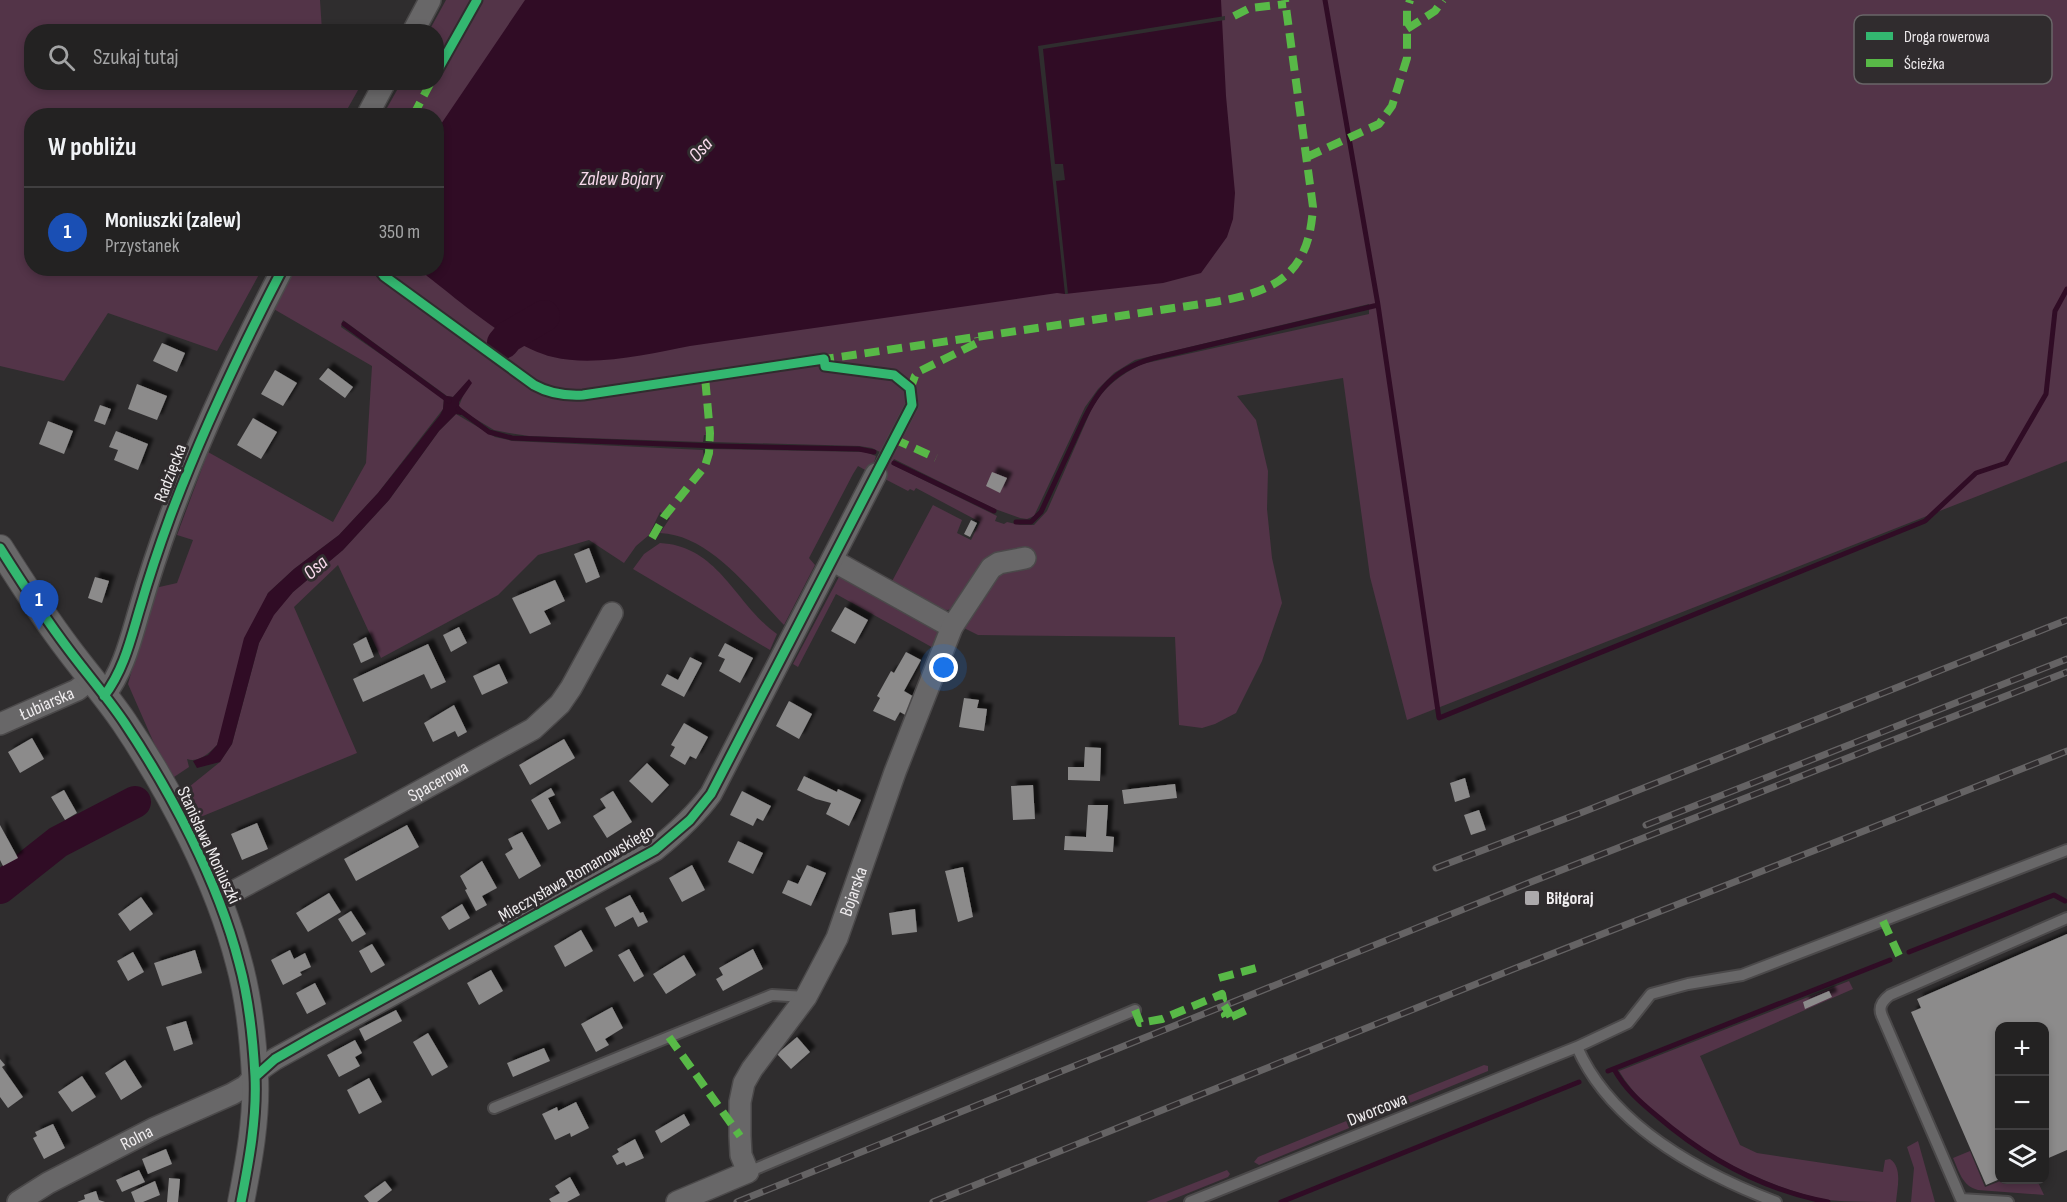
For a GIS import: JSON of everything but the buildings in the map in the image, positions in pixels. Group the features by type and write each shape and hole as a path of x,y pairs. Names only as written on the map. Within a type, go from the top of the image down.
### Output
{"street":[{"path":"417,24 430,0"},
{"path":"371,108 381,90"},
{"name":"Radzięcka","path":"98,687 112,685 124,662 155,560 190,466 225,383 279,276"},
{"name":"Mieczysława Romanowskiego","path":"255,1077 275,1059 655,850 678,832 711,794 876,474"},
{"name":"Stanisława Moniuszki","path":"0,548 28,592 138,744 175,808 229,928 245,988 255,1077 253,1132 241,1202"},
{"name":"Bojarska","path":"748,1172 741,1155 740,1102 744,1083 806,997 837,938 895,772 952,627 991,568 999,563 1025,558"},
{"path":"832,560 952,627"},
{"name":"Spacerowa","path":"218,900 533,729 566,696 612,613"},
{"name":"Łubiarska","path":"0,724 77,690 98,687"},
{"name":"Rolna","path":"18,1202 48,1183 155,1128 232,1094 246,1086 255,1077"},
{"path":"676,1202 748,1172"}],"lane":[{"name":"Mieczysława Romanowskiego","path":"876,474 912,405"},
{"name":"Dworcowa","path":"1190,1202 1577,1047 1628,1023 1651,994 1688,984 1742,975 2067,850"},
{"path":"2008,1202 1961,1199 1882,1016 1880,1006 1890,995 2067,918"},
{"path":"494,1108 772,995 806,997"},
{"path":"748,1172 1135,1010"},
{"path":"1577,1047 1585,1064 1607,1093 1642,1129 1685,1158 1735,1186 1776,1202"}],"shaded area":[{"path":"0,0 320,0 322,24 24,24 24,90 358,90 348,108 24,108 24,276 258,276 217,351 108,313 64,381 0,366"},
{"path":"446,0 2067,0 2067,461 1407,720 1370,577 1343,378 1237,396 1256,420 1268,471 1267,509 1272,558 1282,603 1262,661 1236,713 1202,728 1179,725 1175,637 978,635 960,626 981,591 1020,554 960,605 948,610 927,609 890,585 933,505 962,520 957,533 971,540 980,522 916,488 914,491 910,489 908,491 883,478 890,457 872,448 712,442 712,436 704,435 703,442 529,436 494,430 464,412 459,406 469,380 453,397 447,396 343,320 341,327 444,398 443,409 378,493 339,535 294,569 268,593 217,745 196,760 187,759 189,767 174,777 157,750 128,684 155,588 177,583 193,540 177,535 208,452 333,522 366,463 372,366 272,308 288,276 444,276 444,108 387,108 397,90 444,90 444,24 433,24","holes":["1369,304 1369,314 1142,364 1113,382 1092,408 1047,511 1034,525 1007,522 1004,524 995,521 997,516 891,464 894,459 995,509 1027,519 1034,516 1085,407 1114,373 1135,360"]},
{"path":"456,414 495,437 513,441 703,450 704,460 709,461 713,449 865,452 876,456 874,463 867,471 858,466 853,474 809,558 815,565 784,625 743,581 713,554 696,543 678,536 660,533 670,518 660,512 649,535 636,546 624,563 589,540 538,555 498,595 381,658 338,565 294,607 357,753 198,818 184,791 220,762 232,744 259,643 273,615 293,592 343,550 389,500 439,431"},
{"path":"660,543 680,547 697,554 712,565 762,622 777,634 770,650 633,569 644,554"},
{"path":"840,575 930,623 942,634 937,650 836,594 798,667 793,664"},
{"path":"1849,981 1853,989 1700,1056 1740,1145 1757,1153 1883,1172 1885,1160 1890,1159 1898,1173 1896,1202 1827,1200 1771,1183 1741,1170 1711,1154 1657,1115 1635,1094 1619,1071"},
{"path":"1484,1065 1488,1066 1488,1071 1259,1165 1254,1162 1258,1157"},
{"path":"1918,1141 1935,1202 1911,1202 1914,1168 1907,1147"},
{"path":"1970,1151 1985,1187 1995,1183 2039,1184 2044,1195 1973,1188 1962,1177 1953,1158"},
{"path":"1227,1170 1230,1174 1228,1177 1166,1202 1146,1202"}],"water":[{"name":"Zalew Bojary","path":"525,0 1221,0 1226,96 1235,193 1233,219 1227,237 1201,273 1163,283 1057,293 690,346 622,358 569,360 553,357 519,343 465,306 427,276 444,276 444,120"},
{"path":"469,379 472,383 459,402 464,412 461,415 456,414 439,431 389,500 343,550 293,592 274,615 259,643 232,744 220,762 197,768 193,761 208,755 217,745 244,638 268,593 294,569 339,535 378,493 440,415 444,398 453,397"}],"pier":[{"path":"1225,16 1225,20 1043,49 1055,164 1063,164 1065,180 1056,181 1068,294 1065,294 1038,46"}],"waterway":[{"path":"1325,0 1378,305 1439,718 1925,521 1976,473 2006,463 2046,394 2055,311 2067,289"},
{"path":"1016,522 1031,522 1041,512 1093,402 1101,390 1122,371 1154,358 1378,305"},
{"name":"Osa","path":"503,343 508,337 544,316"},
{"path":"344,324 449,401"},
{"path":"458,409 489,432 512,438 859,449 874,452"},
{"path":"894,463 994,511"},
{"name":"Osa","path":"0,888 58,842 135,802"},
{"path":"1909,952 2054,895 2065,901"},
{"path":"1608,1071 1890,960"},
{"path":"1614,1069 1628,1089 1645,1106 1716,1159 1759,1181 1804,1197 1828,1202"},
{"path":"1281,1202 1579,1082"}],"railway":[{"path":"1436,868 2067,620"},
{"path":"1646,825 2067,659"},
{"path":"737,1202 1536,880 2067,672"},
{"path":"933,1202 1511,970 2067,751"}],"marked path":[{"path":"819,360 1215,302 1255,292 1272,285 1285,276 1305,249 1313,207 1285,0"},
{"path":"1307,157 1379,124 1392,106 1407,58 1407,10 1410,0"},
{"path":"1407,29 1435,11 1443,0"},
{"path":"1234,16 1250,8 1286,4"},
{"path":"417,108 427,90"},
{"path":"910,390 915,376 920,371 979,342 978,337"},
{"path":"652,538 664,517 705,466 709,453 710,433 705,377"},
{"path":"894,439 936,458"},
{"path":"1883,921 1902,962"},
{"path":"1219,978 1260,967"},
{"path":"1135,1010 1140,1023 1162,1019 1222,994 1223,999 1221,1000 1229,1013 1225,1015 1227,1019 1247,1010"},
{"path":"669,1037 740,1136"}],"cycle path":[{"path":"444,59 477,0"},
{"path":"104,696 117,676 126,654 162,540 195,453 237,360 279,276"},
{"path":"255,1077 275,1059 315,1036 655,850 690,820 711,794 912,405 910,388 894,375 825,366 824,359 583,395 564,395 534,385 384,276"},
{"path":"0,548 51,625 142,749 176,807 219,901 230,932 245,990 254,1062 254,1124 241,1202"}],"place":[{"name":"Moniuszki (zalew)","path":"39,630"},
{"name":"Biłgoraj","path":"1532,898"}]}
